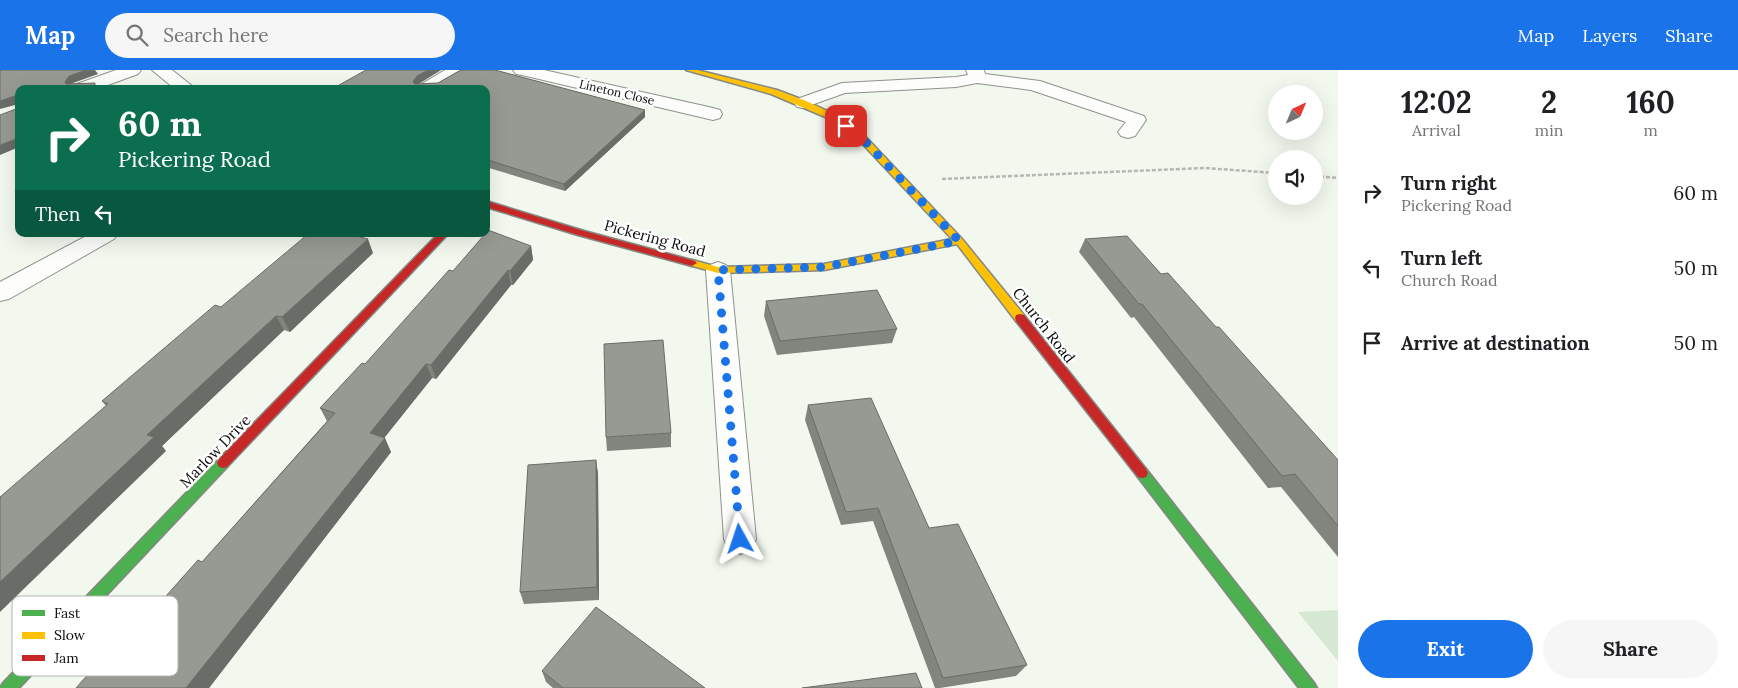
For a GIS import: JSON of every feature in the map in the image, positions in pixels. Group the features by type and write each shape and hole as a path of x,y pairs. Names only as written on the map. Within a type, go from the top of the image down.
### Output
{"street":[{"path":"91,85 132,70"},
{"path":"161,70 182,85"},
{"path":"433,85 454,72 462,70"},
{"name":"Lineton Close","path":"522,70 713,114"},
{"name":"Church Road","path":"689,70 774,92 803,103 833,117 859,135 959,241 1223,575 1309,688"},
{"path":"803,103 842,88 956,82 976,74 1034,85 1138,120 1128,132"},
{"name":"Pickering Road","path":"490,205 581,233 718,270 824,267 959,241"},
{"path":"0,293 101,237"},
{"name":"Marlow Drive","path":"96,596 440,237"},
{"path":"718,270 740,539"},
{"name":"Marlow Drive","path":"8,688 19,676"}],"path":[{"path":"903,183 950,178 1205,168 1268,172"},
{"path":"1323,177 1338,178"}],"green space":[{"path":"1338,610 1338,661 1298,612"}],"building":[{"path":"0,70 86,70 69,76 65,82 66,84 95,83 95,85 15,85 15,96 0,101"},
{"path":"366,70 428,70 417,76 413,82 415,84 438,83 462,70 495,70 645,110 564,184 490,161 490,85 339,85"},
{"path":"15,109 15,139 0,145 0,115"},
{"path":"490,231 531,246 510,271 508,270 431,365 426,364 370,433 385,438 186,688 76,688 87,676 178,676 178,596 166,596 198,560 202,562 335,413 320,408 362,363 365,364 449,270 453,271 482,237 490,237"},
{"path":"1127,236 1161,274 1168,273 1216,327 1219,327 1338,460 1338,526 1295,474 1282,476 1142,304 1139,304 1085,239"},
{"path":"304,237 360,237 368,239 282,317 276,316 147,435 154,437 0,582 0,497 108,404 102,401 215,305 221,307"},
{"path":"877,290 897,329 780,341 766,301"},
{"path":"663,340 671,433 606,437 604,344"},
{"path":"871,398 929,528 958,524 1027,665 943,678 878,508 846,512 808,405"},
{"path":"596,460 597,587 520,592 528,465"},
{"path":"596,607 705,688 563,688 542,671"},
{"path":"916,673 922,688 802,688"}],"traffic: fast":[{"path":"96,596 223,463"},
{"path":"1142,473 1309,688"},
{"path":"8,688 19,676"}],"traffic: slow":[{"path":"689,70 774,92 803,103 833,117 859,135 959,241 1020,318"},
{"path":"692,263 718,270 824,267 959,241"}],"traffic: jam":[{"path":"490,205 581,233 692,263"},
{"path":"223,463 440,237"},
{"path":"1020,318 1142,473"}],"route":[{"path":"740,539 718,270 824,267 959,241 859,135 846,126"}]}
